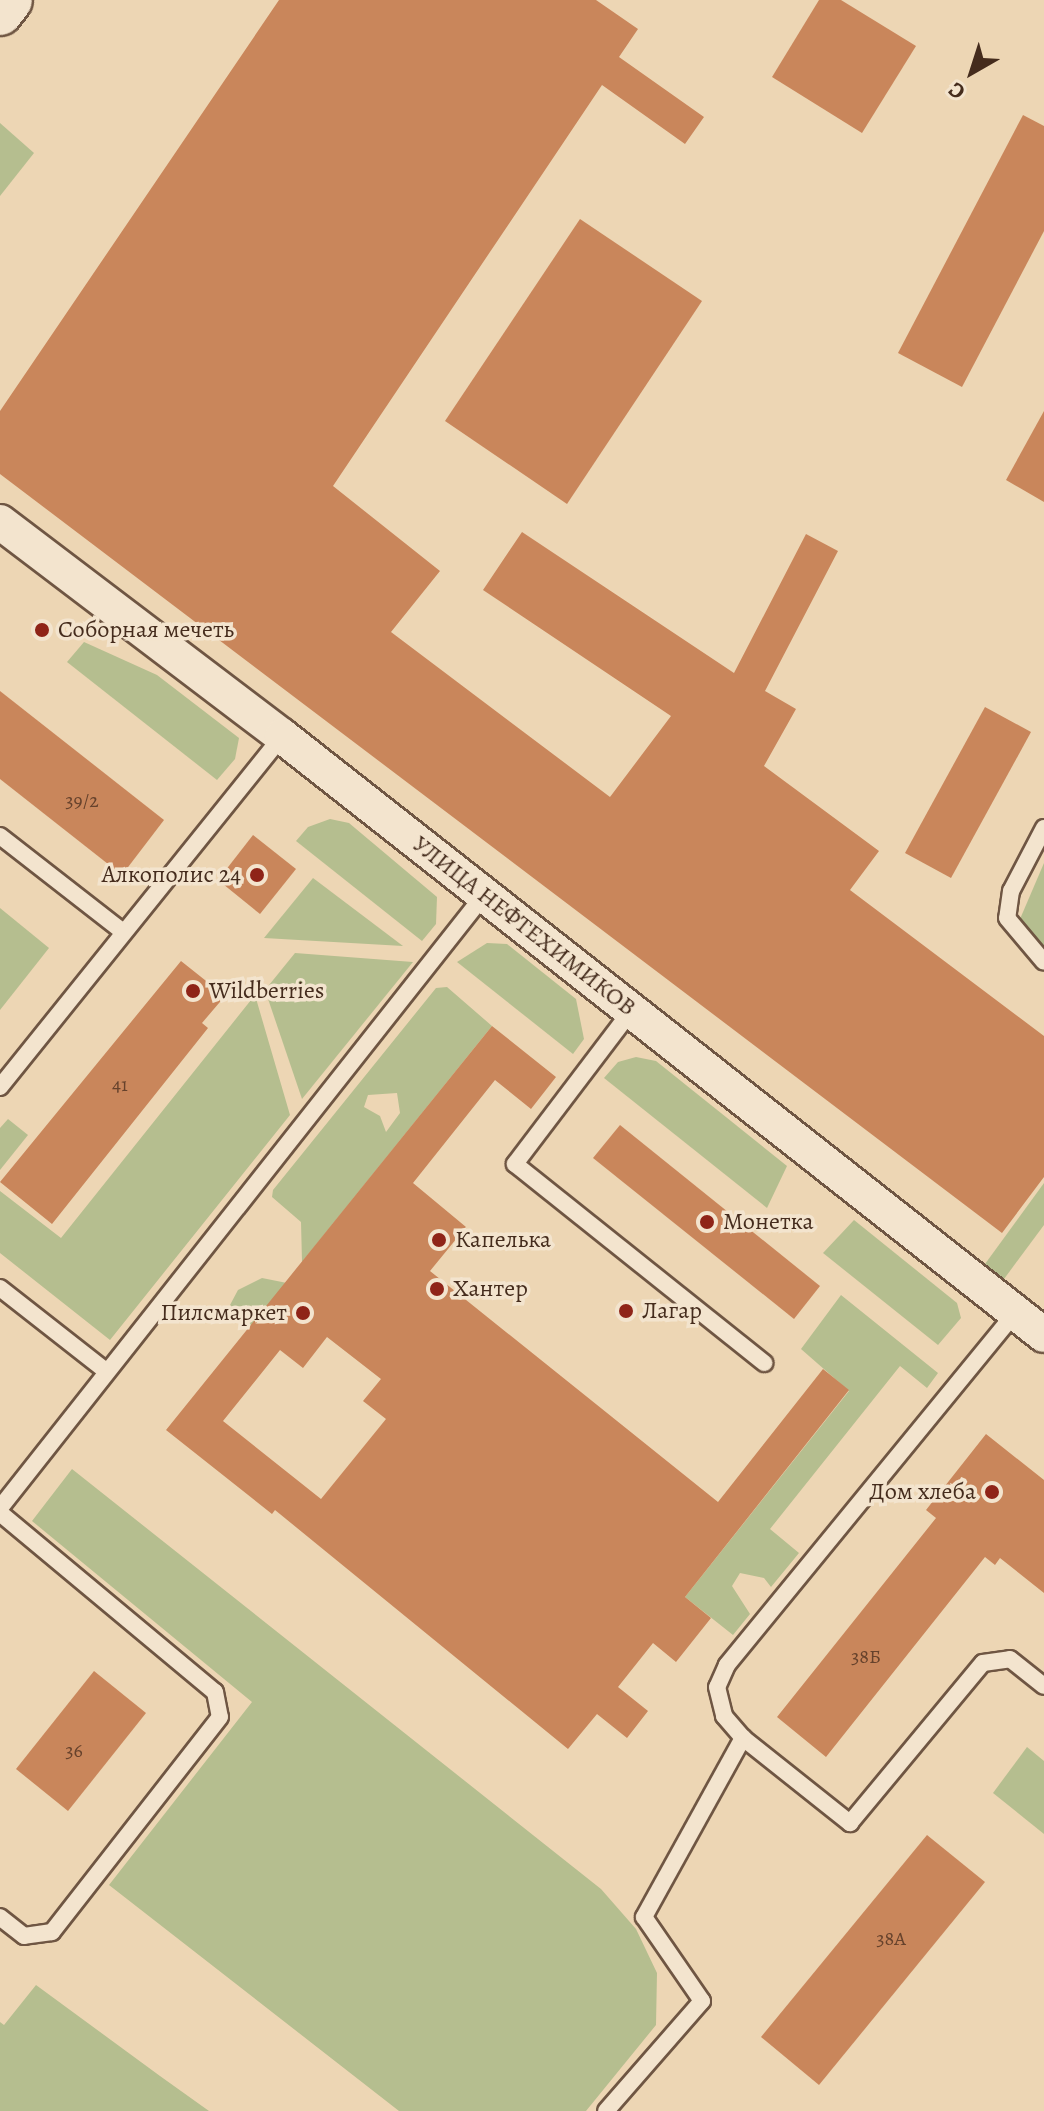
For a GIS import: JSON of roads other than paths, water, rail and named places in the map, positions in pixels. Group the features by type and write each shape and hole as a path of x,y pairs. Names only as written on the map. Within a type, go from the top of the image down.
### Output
{"street":[{"path":"0,13 10,0"},
{"name":"УЛИЦА НЕФТЕХИМИКОВ","path":"0,522 282,736 1044,1335"}],"lane":[{"path":"0,1087 122,931 282,736"},
{"path":"1044,828 1011,891 1007,918 1044,962"},
{"path":"0,836 122,931"},
{"path":"0,1917 24,1936 52,1932 220,1717 215,1692 0,1511 106,1371 484,895"},
{"path":"631,1011 515,1164 764,1363"},
{"path":"0,1288 106,1371"},
{"path":"1015,1313 727,1665 717,1687 724,1716 743,1738 850,1823 983,1663 1010,1659 1044,1686"},
{"path":"606,2111 702,2001 644,1917 743,1738"}],"place":[{"name":"Соборная мечеть","path":"42,630"},
{"name":"Алкополис 24","path":"257,875"},
{"name":"Wildberries","path":"193,991"},
{"name":"Монетка","path":"707,1222"},
{"name":"Капелька","path":"439,1240"},
{"name":"Хантер","path":"437,1289"},
{"name":"Лагар","path":"626,1311"},
{"name":"Пилсмаркет","path":"303,1313"},
{"name":"Дом хлеба","path":"992,1492"}]}
